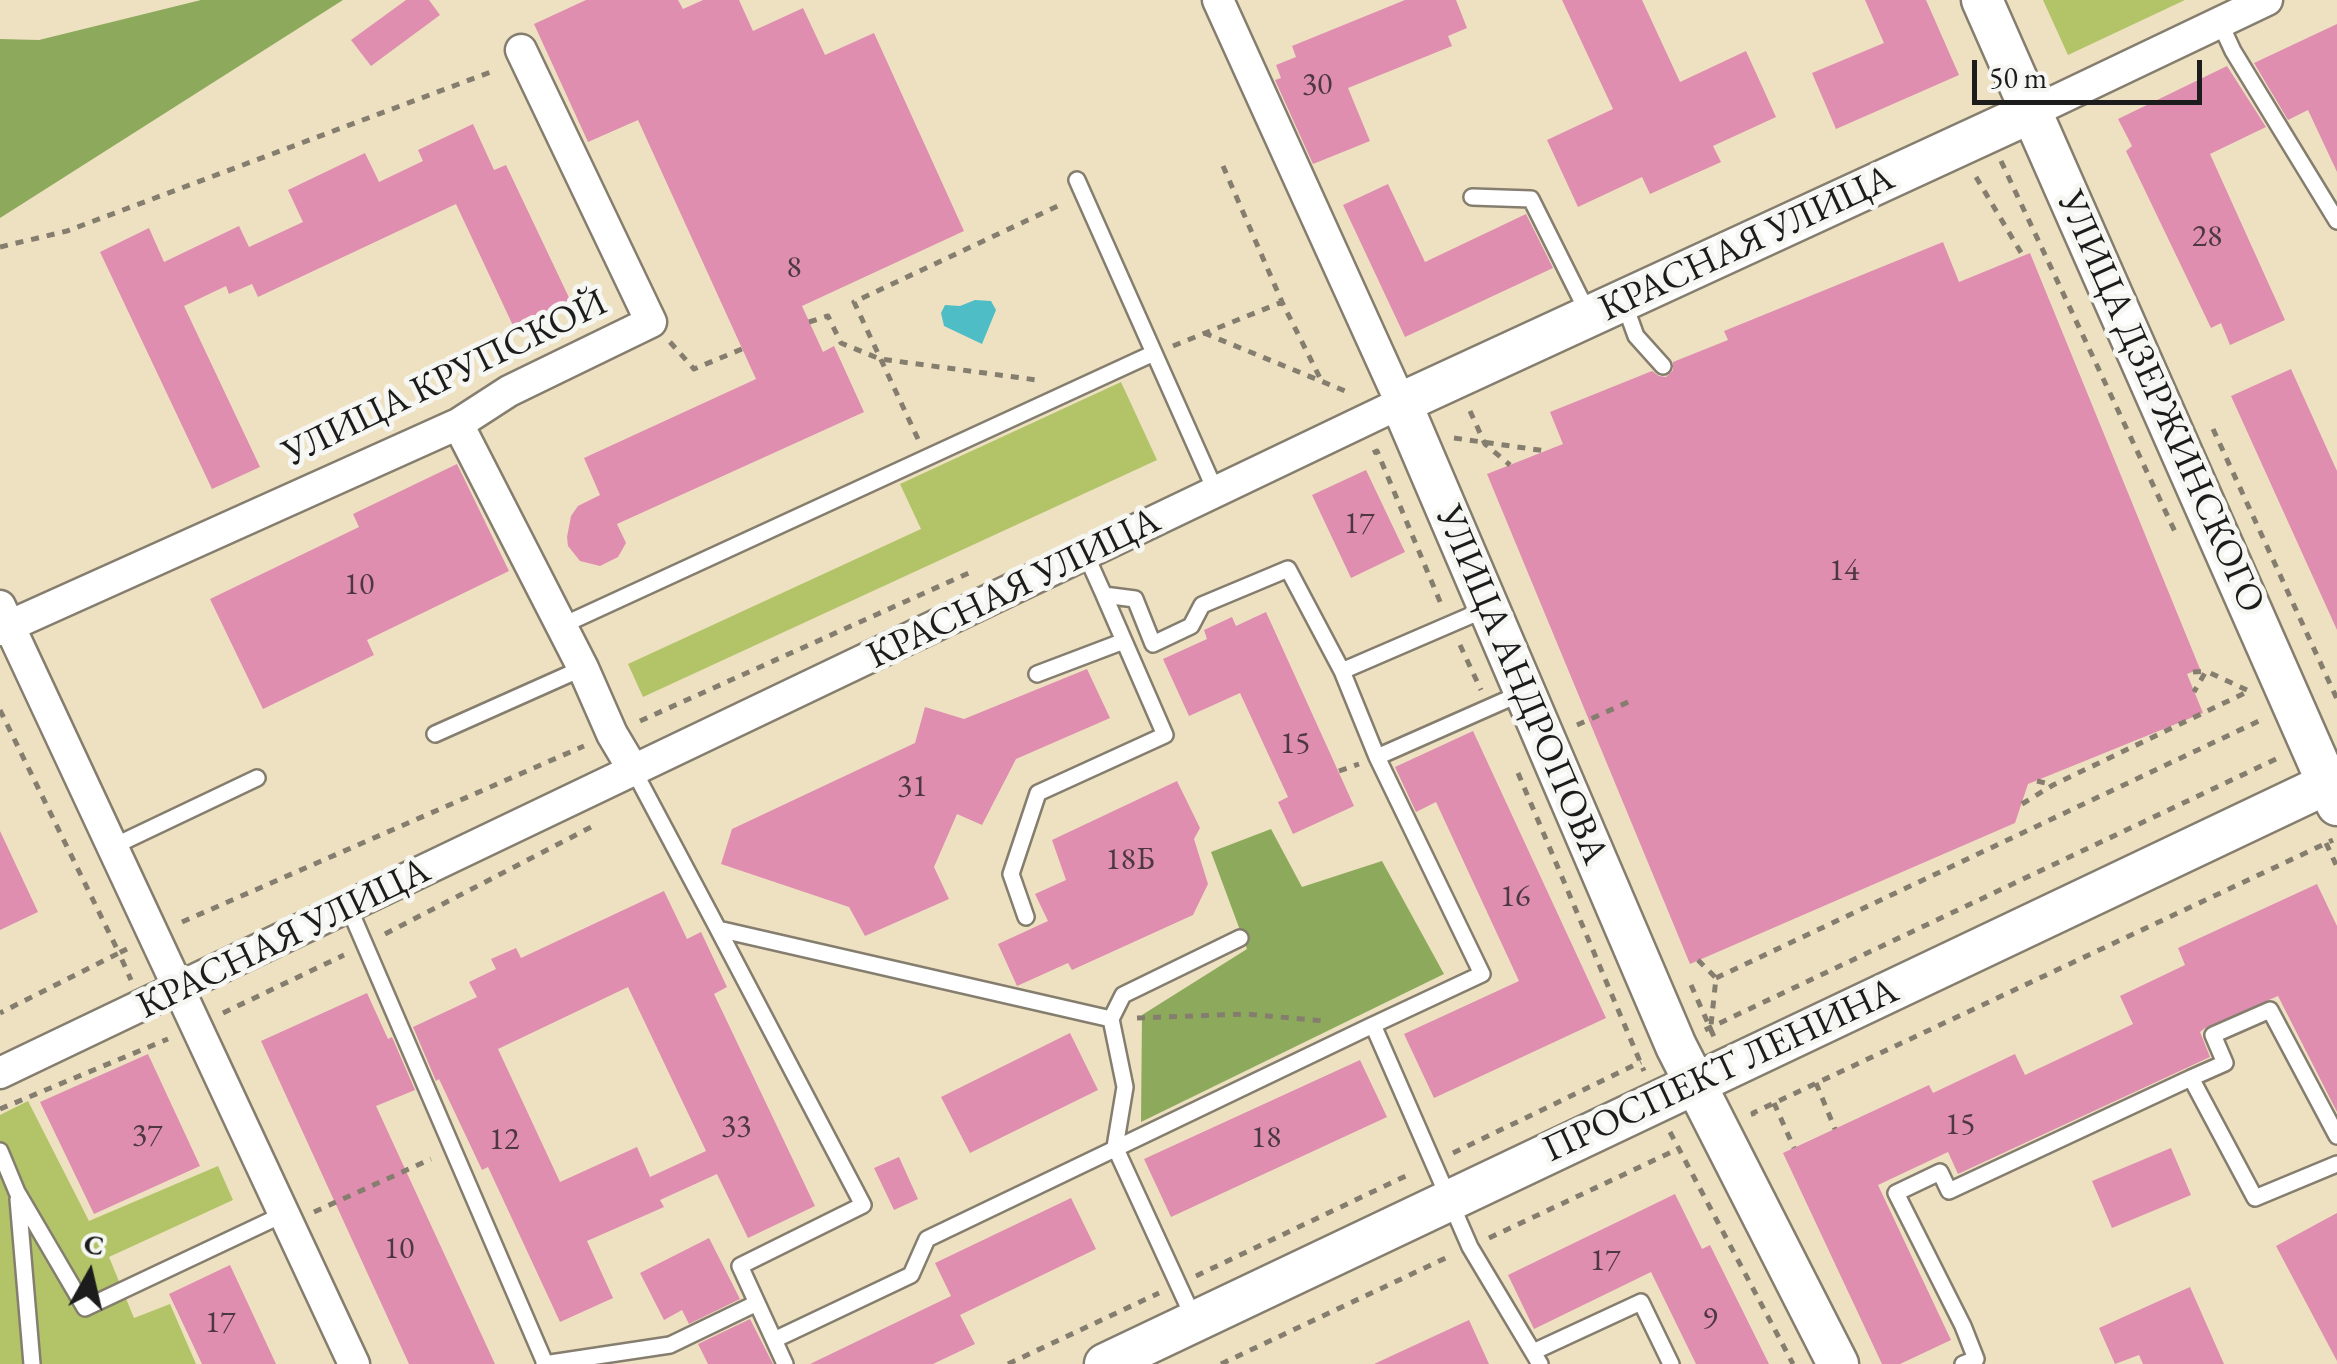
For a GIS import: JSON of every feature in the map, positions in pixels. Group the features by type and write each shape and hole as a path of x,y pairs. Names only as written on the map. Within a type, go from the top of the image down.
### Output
{"street":[{"name":"УЛИЦА АНДРОПОВА","path":"1218,0 1401,403 1524,692 1693,1037 1693,1083 1838,1364"},
{"name":"УЛИЦА ДЗЕРЖИНСКОГО","path":"1982,0 2334,789"},
{"path":"2032,112 2267,0"},
{"name":"УЛИЦА КРУПСКОЙ","path":"3,621 458,424 509,392 651,322 523,55"},
{"name":"КРАСНАЯ УЛИЦА","path":"0,1073 1401,403 2032,112"},
{"path":"458,424 634,771"},
{"path":"3,621 179,990 298,1213 354,1364"},
{"name":"ПРОСПЕКТ ЛЕНИНА","path":"1104,1364 1693,1083 2334,789"}],"lane":[{"path":"2220,22 2233,51 2337,221"},
{"path":"1080,187 1216,492"},
{"path":"1472,197 1531,199 1607,309 1663,366"},
{"path":"561,626 1154,353"},
{"path":"1026,916 1011,874 1038,793 1165,735 1086,555"},
{"path":"774,1340 911,1275 927,1238 1482,974 1377,757 1342,672 1288,569 1202,605 1191,626 1153,644 1135,599 1104,595"},
{"path":"1342,672 1488,608"},
{"path":"1037,674 1124,641"},
{"path":"435,734 584,668"},
{"path":"1377,757 1524,692"},
{"path":"634,771 863,1205 740,1266 785,1364"},
{"path":"112,847 258,778"},
{"path":"349,908 545,1364 670,1345 757,1303"},
{"path":"718,929 1111,1019"},
{"path":"1195,1321 1115,1148 1125,1087 1111,1019 1124,995 1240,938"},
{"path":"1963,1364 1976,1359 1896,1192 1940,1172 1949,1191 2225,1063 2213,1035 2270,1010 2337,1136"},
{"path":"1373,1025 1470,1246 1536,1358 1640,1302 1671,1364"},
{"path":"2191,1078 2255,1198 2337,1164"},
{"path":"0,1151 17,1192 85,1308 298,1213"},
{"path":"17,1192 32,1364"}],"path":[{"path":"0,247 67,232 523,55"},
{"path":"1988,133 2183,550"},
{"path":"1223,166 1320,378"},
{"path":"1974,175 2023,256"},
{"path":"926,456 854,302 1080,187"},
{"path":"1282,302 1201,334 1353,394"},
{"path":"810,322 828,316 840,343 880,359 1080,386"},
{"path":"651,322 694,369 742,349"},
{"path":"1470,412 1485,444 1510,465"},
{"path":"1451,437 1546,451"},
{"path":"0,1014 154,935 971,572"},
{"path":"2194,692 2206,671"},
{"path":"2193,672 2206,671 2249,691"},
{"path":"2241,674 2268,732"},
{"path":"2022,804 2053,785 2249,691"},
{"path":"1578,725 1634,699"},
{"path":"0,710 119,952"},
{"path":"1693,1037 1716,978 2262,720"},
{"path":"1008,1364 2280,757 2274,744"},
{"path":"1338,772 1352,766"},
{"path":"2037,781 2053,785"},
{"path":"1761,1131 1752,1113 2326,843 2337,867"},
{"path":"1698,960 1716,978"},
{"path":"1111,1019 1246,1014 1373,1025"},
{"path":"1816,1084 1835,1129"},
{"path":"1774,1104 1794,1148"},
{"path":"298,1213 452,1150"}],"green space":[{"path":"201,0 343,0 0,218 0,39 39,40"},
{"path":"2043,0 2185,0 2068,55"},
{"path":"1121,382 1157,460 643,697 628,664 921,529 900,484"},
{"path":"1271,829 1302,887 1382,861 1444,974 1141,1122 1142,1015 1247,949 1211,852"},
{"path":"28,1101 89,1221 218,1166 233,1200 109,1257 134,1318 170,1304 196,1364 0,1364 0,1115"}],"water":[{"path":"975,300 991,301 996,310 982,344 944,326 941,313 945,305 960,306"}],"building":[{"path":"406,0 429,0 440,15 371,66 351,40"},
{"path":"586,0 678,0 683,9 703,0 739,0 753,31 803,8 825,55 874,33 964,231 802,306 823,352 834,346 864,412 617,524 626,543 618,557 600,566 580,561 568,546 571,516 578,506 600,495 584,458 756,379 638,120 588,142 534,24"},
{"path":"1405,0 1456,0 1467,28 1448,36 1452,46 1348,88 1370,141 1313,164 1275,80 1281,78 1276,65 1296,57 1292,46"},
{"path":"1562,0 1642,0 1680,82 1746,51 1776,117 1713,146 1721,162 1650,194 1642,177 1578,207 1547,140 1613,109"},
{"path":"1865,0 1926,0 1959,75 1836,129 1812,73 1884,43"},
{"path":"2337,24 2337,172 2308,110 2288,120 2254,63"},
{"path":"2227,66 2266,127 2210,154 2285,320 2230,345 2221,323 2211,328 2126,151 2132,146 2118,119"},
{"path":"473,124 494,170 506,165 573,306 516,332 456,204 258,297 252,284 229,294 226,286 184,306 260,467 212,489 100,252 149,228 164,262 239,226 249,247 303,222 288,190 365,153 379,182 423,161 418,150"},
{"path":"1388,184 1425,262 1526,214 1553,268 1405,337 1343,205"},
{"path":"1943,242 1959,282 2030,253 2200,669 2187,674 2203,713 2028,784 2015,823 1690,964 1487,474 1563,444 1550,412 1652,371 1666,377 1673,370 1673,362 1728,340 1724,331"},
{"path":"2291,369 2337,471 2337,630 2231,396"},
{"path":"457,464 509,571 367,640 374,655 263,709 210,599 359,527 353,514"},
{"path":"1366,470 1405,552 1351,578 1312,495"},
{"path":"1266,612 1354,806 1293,834 1278,802 1288,797 1240,693 1189,716 1163,659 1207,639 1204,630 1232,617 1236,626"},
{"path":"1087,669 1110,718 1016,759 982,825 957,814 934,867 949,899 865,936 849,907 721,864 732,829 915,743 925,707 964,719"},
{"path":"1473,731 1606,1018 1434,1098 1404,1034 1519,981 1436,802 1416,812 1395,767"},
{"path":"1177,781 1200,828 1194,839 1208,884 1193,915 1072,970 1068,963 1017,986 998,944 1048,921 1035,894 1066,880 1052,840"},
{"path":"0,831 38,912 0,930"},
{"path":"2317,884 2337,926 2337,1112 2278,996 2200,1032 2210,1057 1958,1174 1948,1152 1878,1185 1951,1340 1900,1364 1882,1364 1783,1153 1929,1085 1933,1093 2015,1054 2025,1075 2133,1024 2120,996 2185,965 2178,948"},
{"path":"664,891 687,939 701,932 727,987 714,994 815,1206 748,1238 717,1174 660,1200 664,1207 587,1241 613,1298 560,1322 488,1167 482,1170 413,1027 477,997 469,982 496,969 491,959 516,948 521,958","holes":["628,987 706,1151 650,1177 637,1147 560,1182 498,1049"]},
{"path":"367,993 415,1090 376,1106 495,1364 409,1364 261,1041"},
{"path":"1070,1033 1098,1090 970,1153 941,1097"},
{"path":"148,1054 200,1166 94,1214 40,1102"},
{"path":"1360,1060 1387,1117 1171,1217 1144,1159"},
{"path":"2171,1148 2191,1195 2112,1228 2092,1181"},
{"path":"899,1157 918,1199 894,1210 874,1168"},
{"path":"1675,1194 1702,1249 1710,1245 1769,1364 1696,1364 1651,1272 1534,1329 1508,1275"},
{"path":"1071,1198 1096,1249 960,1315 975,1344 933,1364 810,1364 951,1296 935,1263"},
{"path":"2337,1213 2337,1361 2276,1246"},
{"path":"709,1238 740,1299 689,1324 682,1310 664,1320 640,1273"},
{"path":"230,1265 276,1364 202,1364 169,1294"},
{"path":"2190,1287 2224,1364 2143,1364 2139,1355 2115,1364 2099,1328"},
{"path":"750,1319 773,1364 708,1364 698,1344"},
{"path":"1469,1320 1489,1364 1374,1364"}]}
